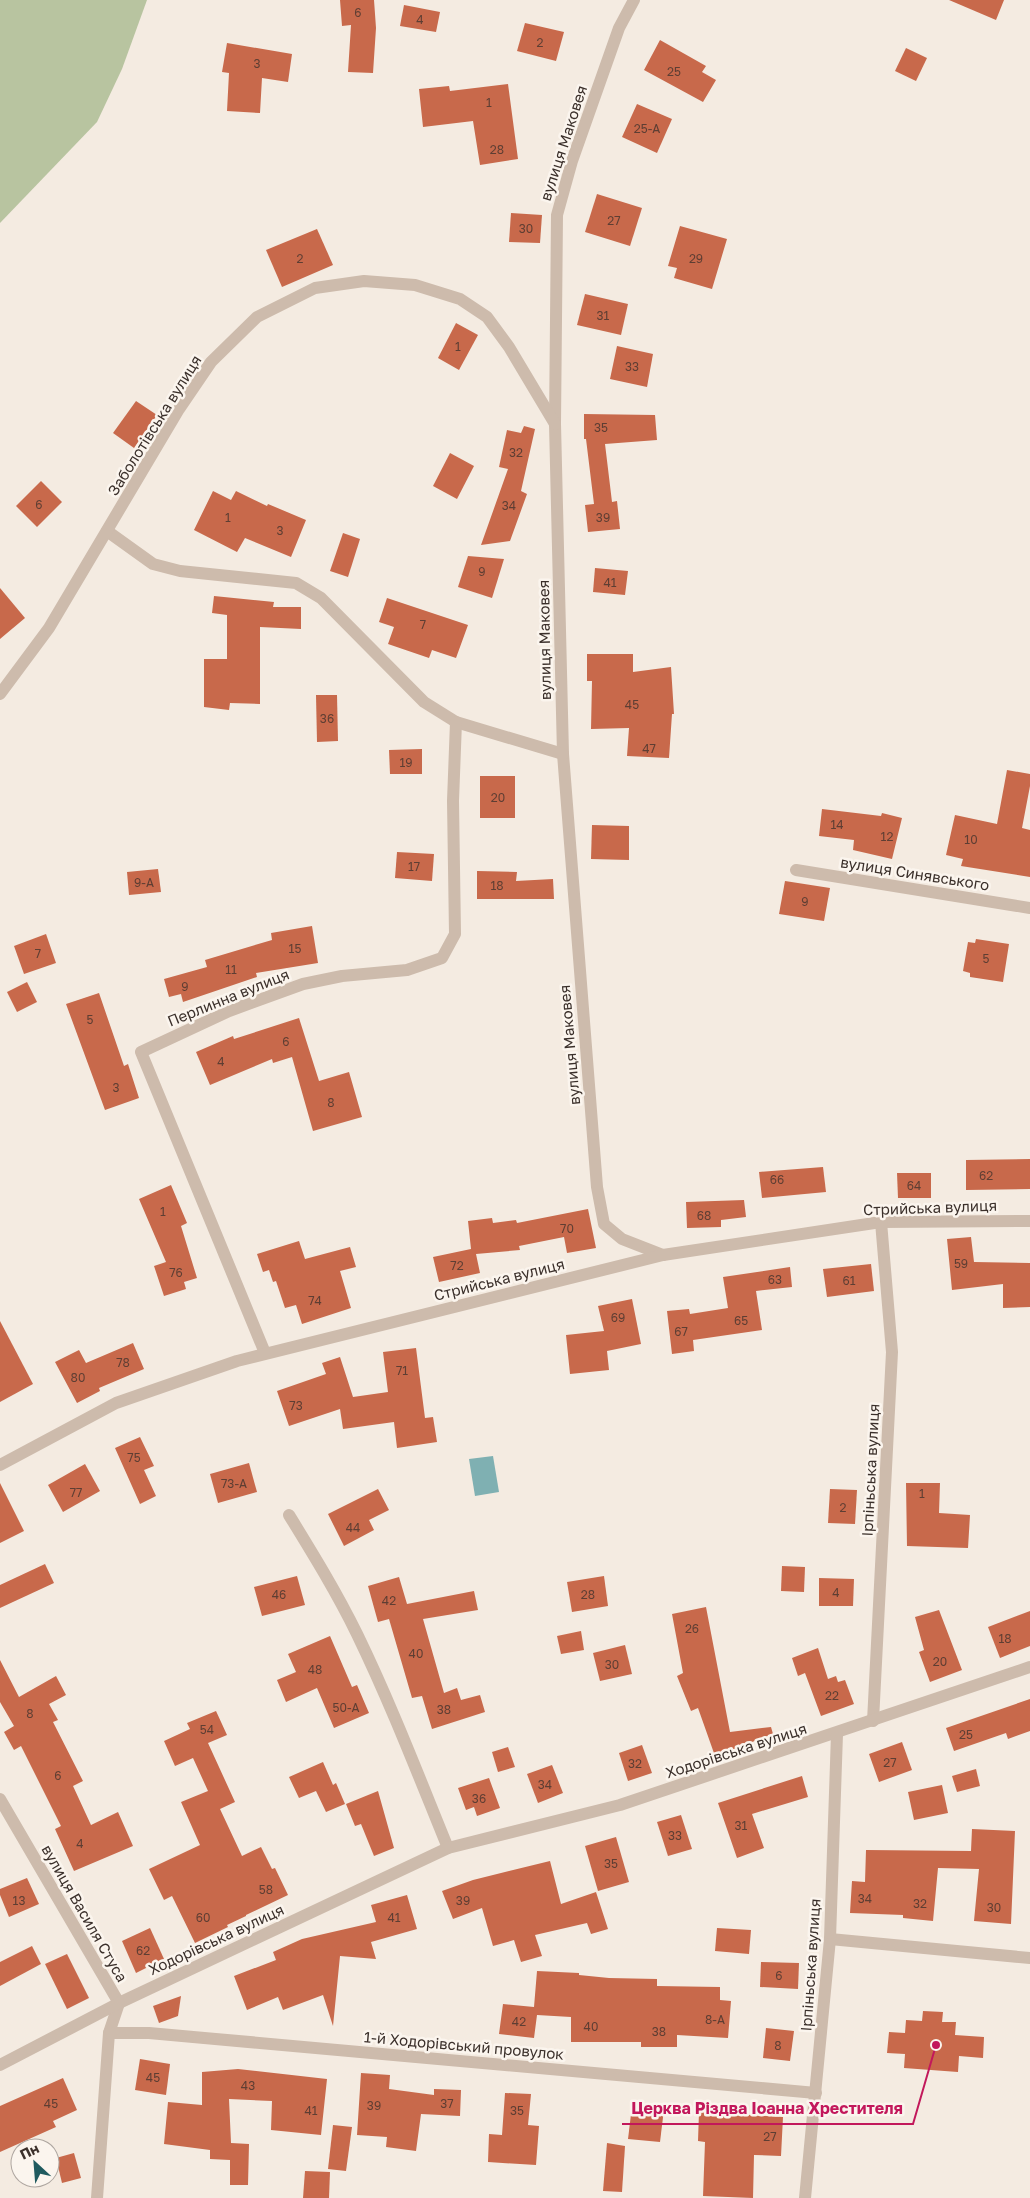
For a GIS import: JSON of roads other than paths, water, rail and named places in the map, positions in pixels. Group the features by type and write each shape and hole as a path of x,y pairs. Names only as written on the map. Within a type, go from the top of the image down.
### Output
{"street":[{"name":"вулиця Маковея","path":"634,0 618,28 572,161 557,215 555,424 562,754 597,1187 604,1224 622,1238 663,1255"},
{"name":"Заболотівська вулиця","path":"0,694 49,628 179,409 211,362 257,317 315,288 364,281 415,286 460,299 487,317 509,347 555,424"},
{"path":"107,531 153,564 180,571 296,583 321,598 424,702 456,722 562,754"},
{"name":"Перлинна вулиця","path":"265,1353 141,1052 229,1011 303,984 342,976 407,970 442,958 455,934 453,801 456,722"},
{"name":"вулиця Синявського","path":"796,870 1030,908"},
{"name":"Стрийська вулиця","path":"0,1466 116,1403 265,1353 663,1255 881,1222 1030,1221"},
{"name":"Ірпіньська вулиця","path":"874,1721 892,1352 881,1222"},
{"path":"289,1515 332,1587 357,1635 399,1727 448,1848"},
{"name":"Ходорівська вулиця","path":"0,2065 119,2003 448,1848 620,1806 1030,1668"},
{"name":"Ірпіньська вулиця","path":"805,2198 830,1939 837,1734"},
{"name":"вулиця Василя Стуса","path":"0,1799 119,2003 109,2033 97,2198"},
{"path":"830,1939 1030,1958"},
{"name":"1-й Ходорівський провулок","path":"109,2033 148,2033 816,2093"}],"water":[{"path":"493,1456 499,1492 475,1496 469,1459"}],"place":[{"name":"Церква Різдва Іоанна Хрестителя","path":"936,2045"}]}
